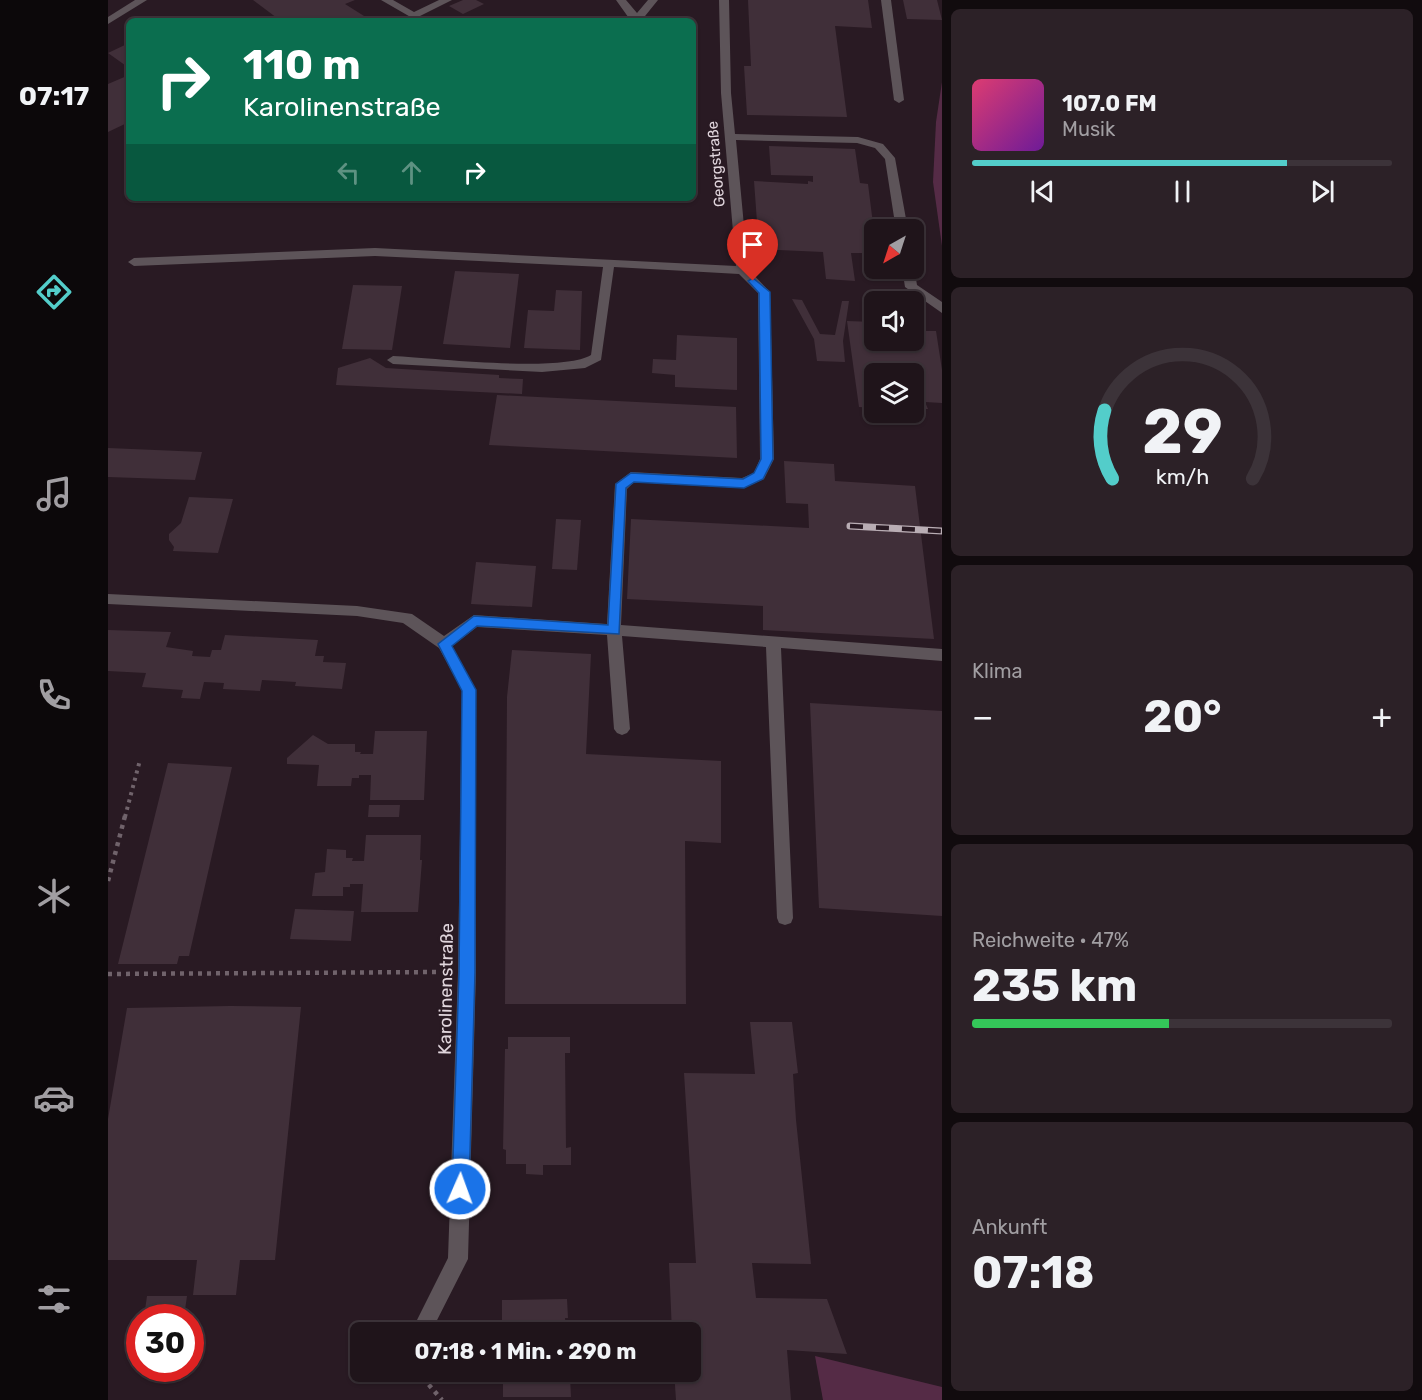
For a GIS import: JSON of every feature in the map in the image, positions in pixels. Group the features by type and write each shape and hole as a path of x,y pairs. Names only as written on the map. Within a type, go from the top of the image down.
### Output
{"street":[{"path":"108,21 142,0"},
{"path":"386,0 414,16 447,0"},
{"path":"621,0 634,18"},
{"path":"638,18 653,0"},
{"name":"Georgstraße","path":"724,0 726,93 742,270"},
{"path":"886,0 899,100"},
{"path":"731,137 858,140 879,146 890,158 900,219"},
{"path":"134,262 375,252 742,270 764,292 767,459 759,476 744,483 631,477 620,487 614,630 622,729"},
{"path":"393,360 542,369 585,364 597,357 609,263"},
{"path":"910,279 911,287 933,300 942,309"},
{"name":"Karolinenstraße","path":"108,599 357,611 407,618 444,644 469,690 467,972 458,1259 426,1322"},
{"path":"444,644 474,621 942,655"},
{"path":"773,642 785,918"}],"path":[{"path":"108,881 140,760"},
{"path":"108,974 467,972"},
{"path":"426,1382 442,1400"}],"shaded area":[{"path":"942,82 942,246 933,182 936,122"},
{"path":"815,1356 942,1387 942,1400 823,1400"}],"building":[{"path":"253,0 355,0 345,4 367,18 277,18"},
{"path":"463,0 476,0 484,4 463,14 449,6"},
{"path":"748,0 868,0 872,28 835,26 847,117 747,115 744,66 751,66"},
{"path":"903,0 937,0 942,20 907,19"},
{"path":"126,44 126,66 108,53"},
{"path":"126,76 126,123 108,132 108,84"},
{"path":"769,146 855,149 860,183 868,184 872,219 864,219 864,253 851,253 855,281 826,279 823,252 759,249 754,181 808,184 808,181 813,182 813,176 771,175"},
{"path":"455,271 519,274 510,348 443,344"},
{"path":"353,285 402,286 392,350 342,349"},
{"path":"556,290 582,291 580,350 524,348 528,310 554,311"},
{"path":"792,299 802,300 820,334 835,335 842,301 849,301 843,341 845,362 817,361 814,339"},
{"path":"847,321 864,322 864,351 924,351 924,331 936,331 942,370 942,403 925,402 928,409 924,409 924,363 864,363 864,407 859,407"},
{"path":"677,335 737,338 737,390 675,387 675,375 652,373 653,359 676,360"},
{"path":"370,358 386,368 499,375 499,378 523,379 522,394 336,385 338,368"},
{"path":"497,395 736,407 737,458 489,445"},
{"path":"108,448 202,452 195,480 108,477"},
{"path":"784,461 834,464 835,481 915,486 934,639 763,630 763,606 627,599 631,519 809,528 808,504 786,503"},
{"path":"189,497 233,499 218,553 173,551 174,547 169,540 169,534 181,523"},
{"path":"556,519 581,520 577,570 552,569"},
{"path":"476,562 536,566 532,607 471,604"},
{"path":"108,630 171,632 166,647 193,651 192,656 210,657 212,650 221,650 225,635 318,640 315,656 324,656 323,662 346,663 342,689 295,686 296,682 262,680 260,691 223,689 224,683 204,682 200,699 181,698 183,690 142,687 146,673 108,671"},
{"path":"512,650 591,654 586,754 721,761 721,843 685,841 686,1004 505,1004 507,697"},
{"path":"810,703 942,711 942,916 819,908"},
{"path":"375,731 427,731 424,800 370,800 371,775 359,775 359,778 352,778 351,786 317,786 319,765 287,764 287,758 313,735 328,744 355,744 355,752 373,754"},
{"path":"168,763 232,767 189,956 179,956 177,964 118,964"},
{"path":"369,805 400,805 399,817 368,817"},
{"path":"366,835 421,835 420,860 422,860 418,912 361,912 363,884 350,884 350,887 343,887 343,896 312,896 315,873 325,872 327,849 346,850 346,858 353,858 352,861 364,861"},
{"path":"295,909 354,911 351,941 290,939"},
{"path":"301,1007 275,1260 240,1260 236,1295 193,1295 197,1260 108,1260 108,1119 127,1008"},
{"path":"750,1022 792,1022 798,1073 793,1074 796,1120 811,1264 752,1263 756,1298 827,1299 847,1354 787,1350 791,1400 676,1400 675,1382 701,1382 701,1322 672,1322 669,1263 696,1263 684,1073 755,1074"},
{"path":"508,1037 570,1037 570,1053 565,1053 566,1148 571,1147 571,1165 543,1165 543,1175 526,1174 526,1164 506,1164 506,1150 503,1149 505,1049 508,1049"},
{"path":"147,1296 187,1296 186,1304 146,1304"},
{"path":"567,1299 568,1318 565,1318 565,1322 502,1322 502,1300"},
{"path":"503,1382 570,1382 571,1397 503,1397"}],"railway":[{"path":"850,526 942,531"}],"route":[{"path":"460,1189 467,972 469,690 444,644 474,621 614,630 620,487 631,477 744,483 759,476 767,459 764,292 753,281"}]}
